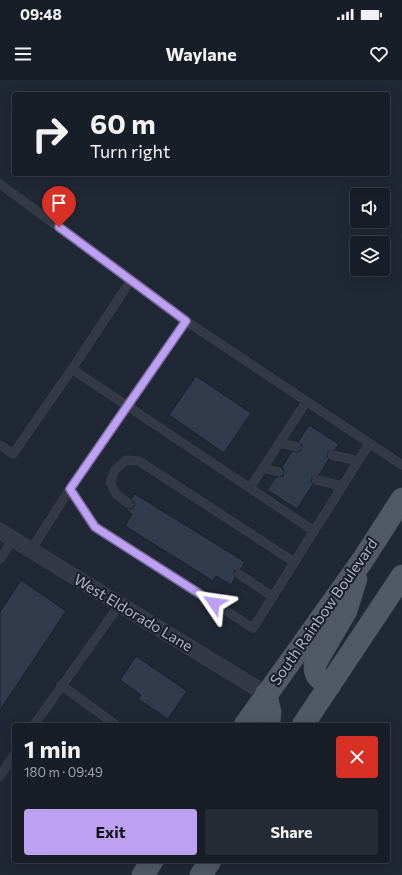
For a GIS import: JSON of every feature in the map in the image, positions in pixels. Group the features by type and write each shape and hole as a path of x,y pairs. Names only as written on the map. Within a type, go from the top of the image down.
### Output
{"main road":[{"name":"South Rainbow Boulevard","path":"247,723 266,694 362,561 402,499"},
{"path":"330,685 317,678 314,671 315,664 346,612 362,561"},
{"path":"304,723 402,576"},
{"path":"266,694 270,712 269,723"},
{"path":"143,875 151,863"},
{"path":"201,875 209,863"}],"street":[{"name":"West Eldorado Lane","path":"0,531 266,694"}],"lane":[{"path":"0,184 186,321 402,465"},
{"path":"0,445 13,454 131,280"},
{"path":"31,550 70,489 186,321"},
{"path":"72,369 314,531"},
{"path":"250,488 306,402"},
{"path":"280,443 297,447"},
{"path":"70,489 95,527 253,628 369,444"},
{"path":"332,455 358,461"},
{"path":"129,504 116,494 110,482 116,470 126,460 138,462 294,562"},
{"path":"263,468 279,472"},
{"path":"316,480 342,486"},
{"path":"0,559 13,540"},
{"path":"239,574 273,596"},
{"path":"35,723 120,604"},
{"path":"61,685 113,723"},
{"path":"0,776 12,758"}],"building":[{"path":"196,376 251,413 224,453 169,415"},
{"path":"309,425 339,444 335,450 328,452 327,456 329,459 319,475 312,477 311,481 313,484 297,509 267,490 276,477 283,476 284,471 282,467 292,451 298,452 301,450 302,445 298,442"},
{"path":"135,494 245,562 241,569 234,571 235,578 231,585 216,576 213,581 125,526 132,514 125,509 131,509 134,507 134,502 131,499"},
{"path":"21,580 66,611 0,710 0,612"},
{"path":"136,656 187,691 168,719 138,699 141,695 120,680"}],"route":[{"path":"59,227 186,321 70,489 95,527 214,603"}]}
